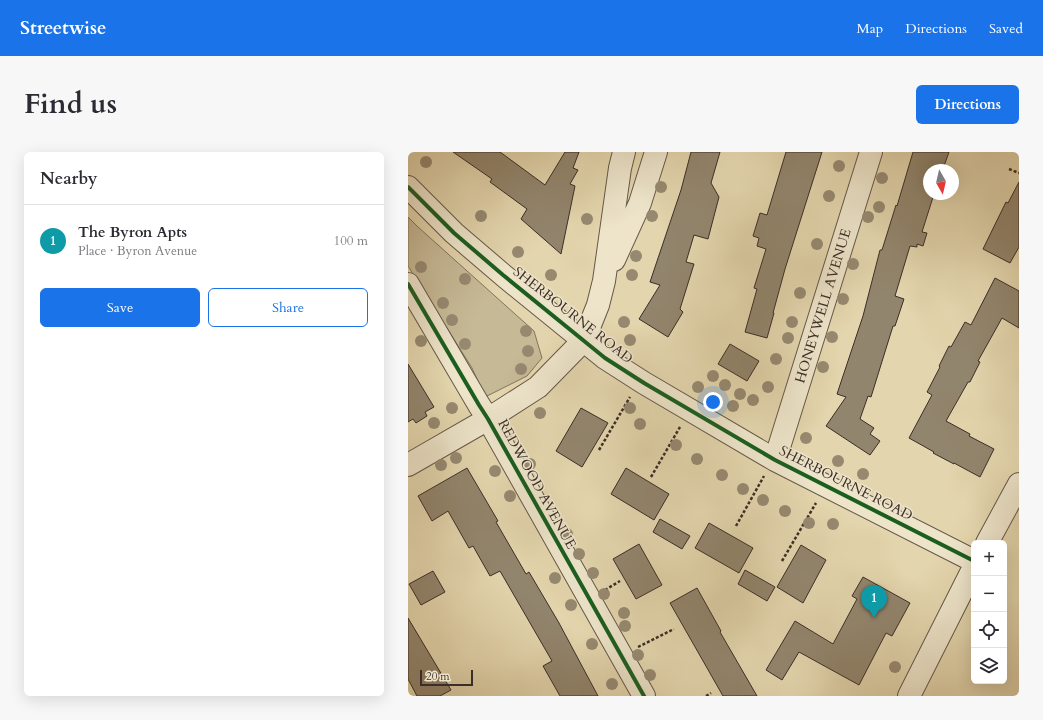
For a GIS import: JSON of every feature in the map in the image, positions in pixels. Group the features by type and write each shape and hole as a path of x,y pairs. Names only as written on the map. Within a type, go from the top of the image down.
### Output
{"street":[{"path":"408,465 484,412 538,388 584,340 598,305 604,282 620,168 624,152"},
{"path":"604,282 640,203 656,152"},
{"name":"HONEYWELL AVENUE","path":"770,468 871,152"},
{"name":"SHERBOURNE ROAD","path":"408,187 454,233 605,358 770,468 971,560"},
{"name":"REDWOOD AVENUE","path":"408,284 504,446 644,696"},
{"path":"989,540 1019,484"},
{"path":"909,696 971,573"}],"path":[{"path":"1008,169 1019,173"},
{"path":"599,450 631,394"},
{"path":"651,477 681,425"},
{"path":"736,526 770,468"},
{"path":"782,561 816,502"},
{"path":"621,655 674,629"},
{"path":"706,696 711,693"}],"shaded area":[{"path":"408,217 534,331 542,358 527,376 485,397 472,368 408,266"}],"building":[{"path":"453,152 500,152 545,185 565,152 579,152 573,168 578,170 570,184 575,186 561,254 521,219 527,209 490,182 492,179"},
{"path":"691,152 720,152 711,183 719,197 708,239 694,235 686,262 694,264 680,309 683,312 668,337 639,319 660,285 650,282 681,190"},
{"path":"786,152 822,152 785,269 767,338 745,332 757,289 754,288 766,249 757,246 759,238 753,236 760,213 767,215"},
{"path":"913,152 949,152 945,164 923,164 923,200 932,200 922,232 927,233 923,246 917,244 917,247 910,246 895,296 904,299 895,326 893,326 871,397 868,396 860,419 874,428 870,434 880,441 870,455 826,426 846,397 837,394 863,316 880,250 882,250 896,205 897,206"},
{"path":"1019,182 1019,247 1010,263 983,249 1006,202 1008,203"},
{"path":"995,278 1019,291 1019,328 1002,318 978,361 980,362 970,382 968,382 946,421 970,434 969,436 994,449 980,477 933,453 934,452 909,438 932,395 927,392 949,346 951,347 965,322 971,325"},
{"path":"730,344 759,361 747,381 718,364"},
{"path":"408,364 434,407 425,412 427,416 416,423 413,419 408,422"},
{"path":"581,408 608,423 582,467 556,451"},
{"path":"467,468 498,521 496,522 526,574 529,572 559,623 598,696 560,696 543,666 552,661 500,571 490,576 473,546 469,548 448,511 432,521 418,496"},
{"path":"626,468 669,494 654,520 611,494"},
{"path":"660,519 690,536 682,549 653,532"},
{"path":"709,523 753,548 739,573 695,548"},
{"path":"639,544 662,585 636,599 613,559"},
{"path":"801,545 826,560 803,603 777,587"},
{"path":"745,570 775,587 767,601 738,584"},
{"path":"433,571 445,592 421,605 409,584"},
{"path":"863,577 910,603 892,636 886,633 859,685 799,652 782,680 766,670 795,621 833,644 857,599 852,596"},
{"path":"697,588 721,631 720,632 757,696 723,696 670,603"},
{"path":"408,618 451,690 440,696 417,696 408,679"}],"cycle path":[{"path":"408,187 454,233 605,358 644,383 775,460 971,559"},
{"path":"408,284 488,419 644,696"}],"place":[{"name":"The Byron Apts","path":"874,618"}]}
